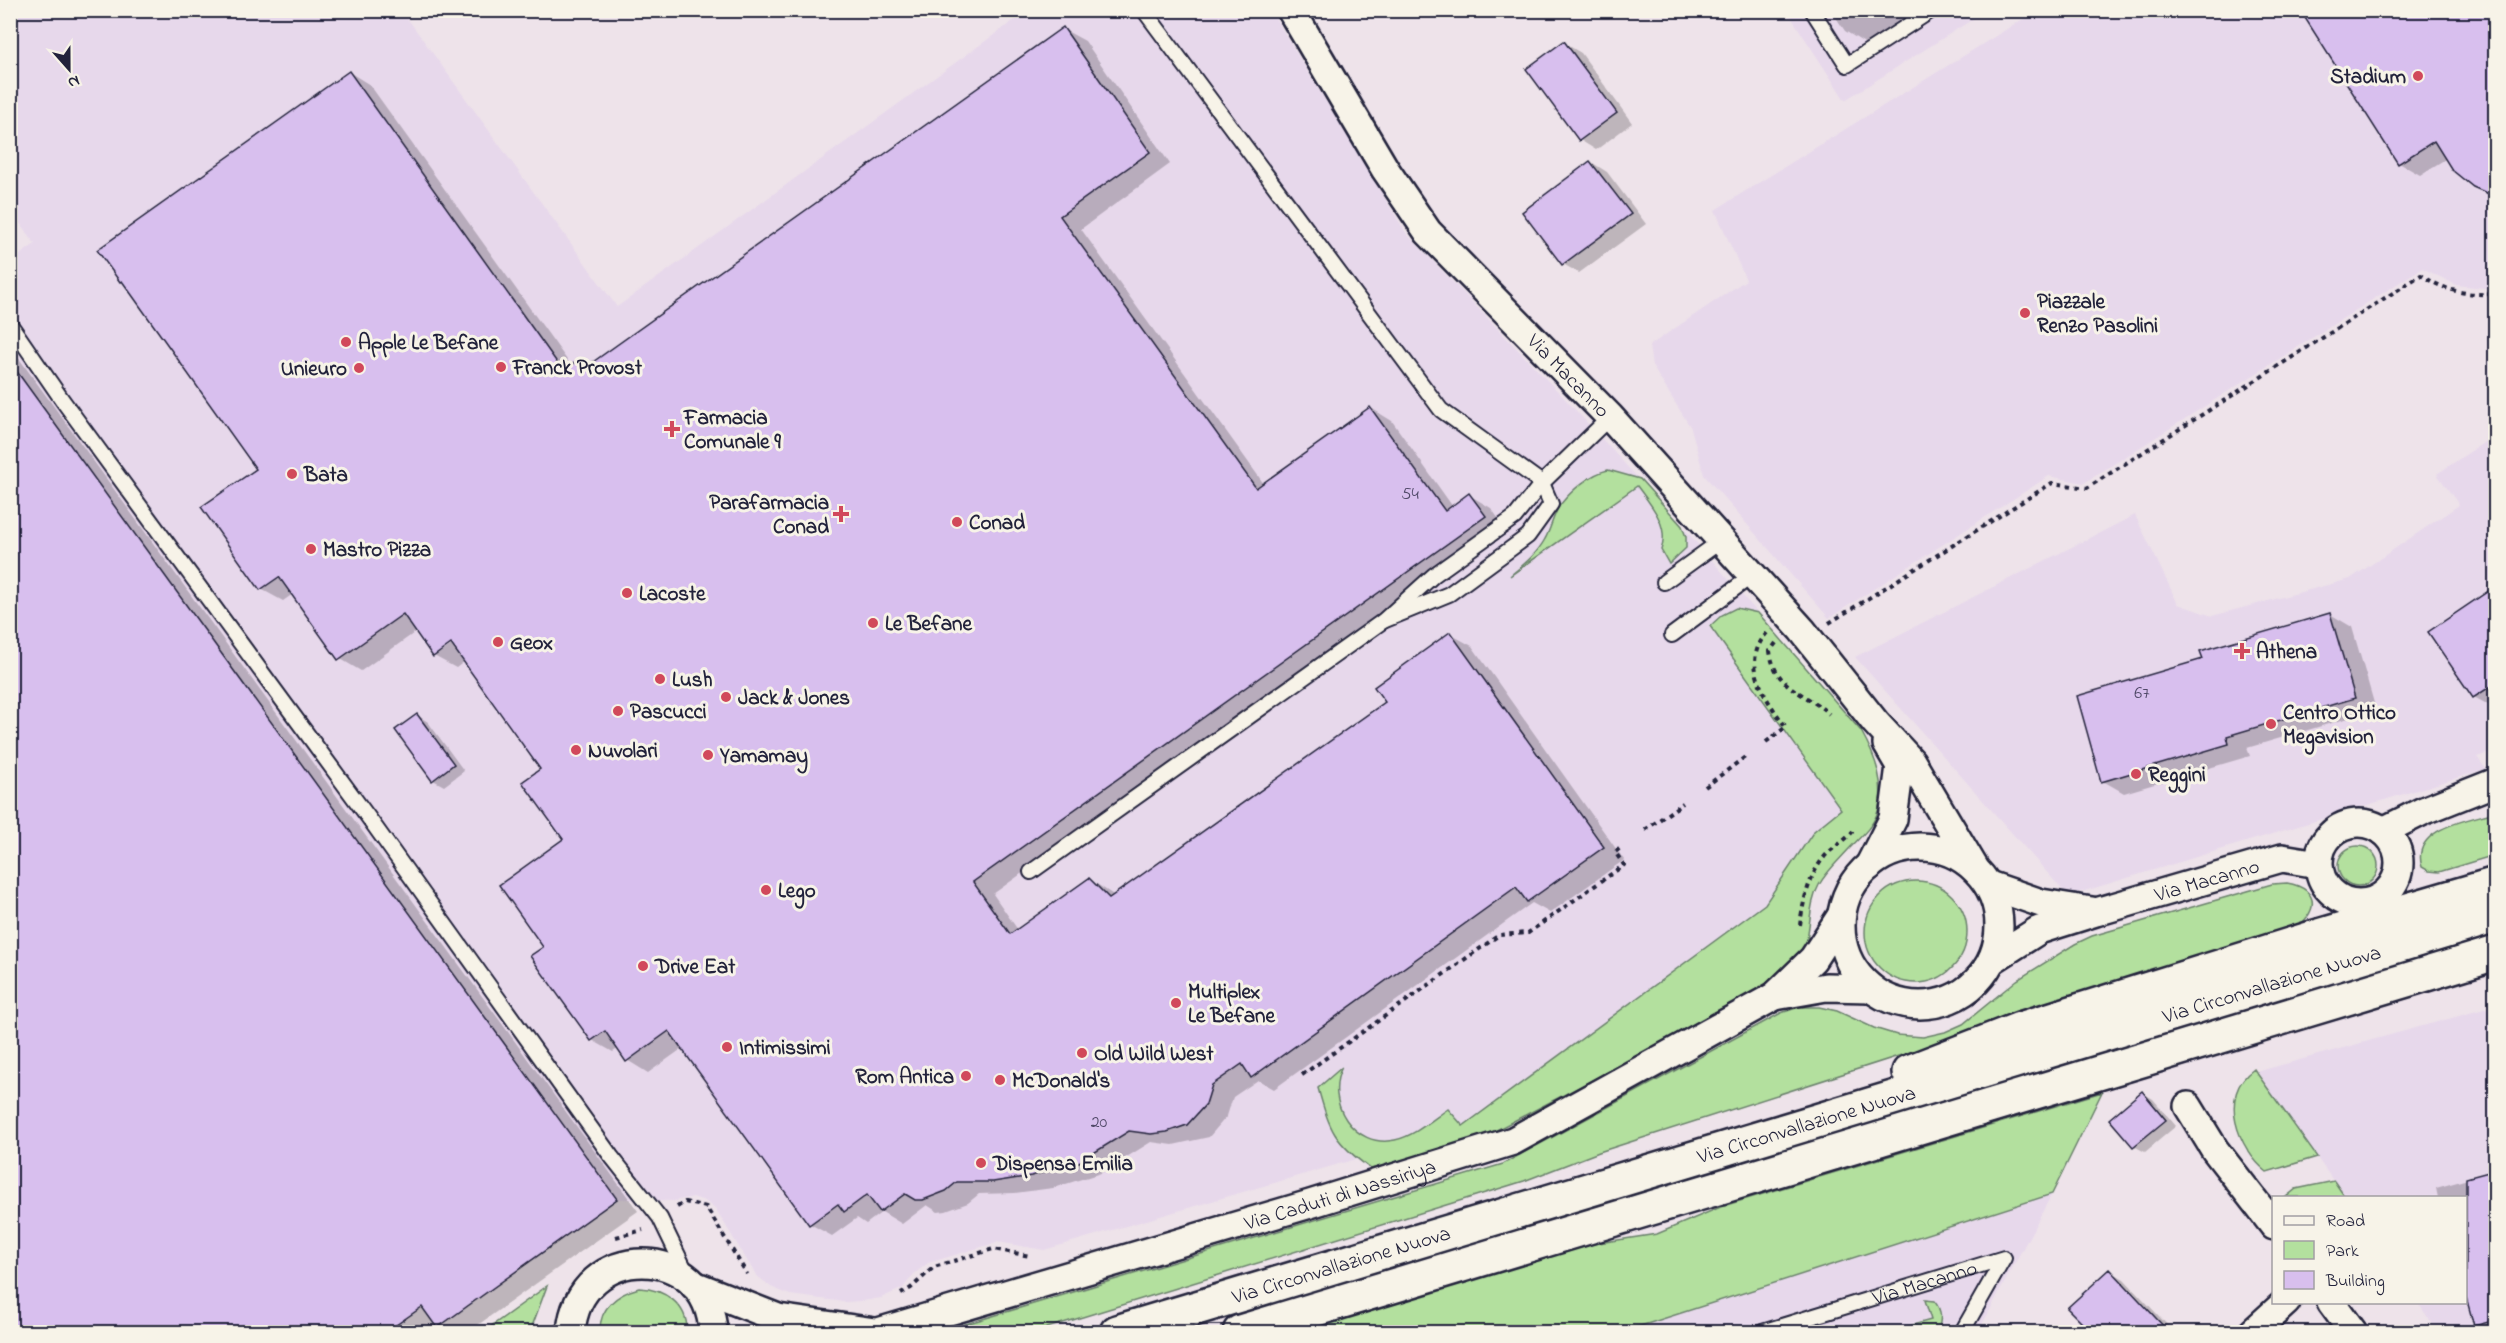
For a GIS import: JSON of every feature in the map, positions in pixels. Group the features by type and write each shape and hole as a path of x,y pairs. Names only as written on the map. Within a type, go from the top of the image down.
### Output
{"main road":[{"path":"1661,1168 2020,1029 2309,939 2496,884"},
{"name":"Via Circonvallazione Nuova","path":"1116,1332 2496,916"},
{"name":"Via Circonvallazione Nuova","path":"1240,1332 2496,953"},
{"path":"2404,981 2496,972"}],"street":[{"name":"Via Macanno","path":"1291,10 1385,169 1428,232 1610,417 1795,622 1875,722 1911,761 1996,903 1999,937 1992,960 1975,984 1948,1000 1917,1005 1889,999 1871,988 1854,969 1843,944 1841,916 1851,888 1869,866 1893,819 1900,766 1875,722"},
{"path":"2383,831 2423,811 2496,782"},
{"path":"2348,824 2372,825 2383,831 2392,841 2397,852 2399,864 2394,882 2379,897 2366,903 2352,903 2339,898 2328,889 2321,877 2318,864 2320,850 2327,838 2348,824"},
{"name":"Via Macanno","path":"1869,866 1899,850 1931,848 1955,855 1981,876 2041,903 2096,912"},
{"name":"Via Macanno","path":"1992,960 2039,930 2096,912 2282,858 2318,864"},
{"path":"2394,882 2425,892 2496,872"},
{"name":"Via Circonvallazione Nuova","path":"2309,939 2328,919 2339,898"},
{"name":"Via Caduti di Nassiriya","path":"571,1332 572,1320 582,1296 598,1277 611,1269 637,1262 654,1263 671,1268 693,1283 778,1318 877,1332 1298,1208 1513,1141 1775,996 1813,959 1841,916"},
{"name":"Via Caduti di Nassiriya","path":"1775,996 1826,987 1871,988"},
{"path":"2188,1106 2215,1150 2272,1223"},
{"path":"693,1283 707,1306 712,1332"},
{"path":"2253,1332 2284,1304"},
{"path":"2332,1304 2353,1332"}],"lane":[{"path":"1812,10 1846,65 1932,10"},
{"path":"1146,13 1441,410 1542,483 1551,504 1528,536 1449,594 1383,621"},
{"path":"10,324 165,542 368,817 611,1156 660,1218 693,1283"},
{"path":"1031,872 1383,621 1434,575 1515,517 1542,483 1610,417"},
{"path":"1664,582 1722,540"},
{"path":"1672,635 1753,575"},
{"name":"Via Macanno","path":"1762,1332 2004,1258 1962,1332"}],"path":[{"path":"1766,742 1786,727 1761,689 1755,654 1759,641 1795,622 1830,622 2052,483 2087,488 2421,275 2437,286 2467,295 2496,294"},
{"path":"1795,622 1770,651 1772,667 1781,680 1820,705 1835,719"},
{"path":"1705,787 1745,757"},
{"path":"1645,830 1683,803"},
{"path":"1799,934 1803,903 1816,870 1827,853 1855,829"},
{"path":"1302,1075 1498,935 1528,933 1624,865 1615,852 1622,847"},
{"path":"2491,1119 2496,1134"},
{"path":"673,1209 685,1202 706,1208 748,1276"},
{"path":"892,1298 911,1288 934,1267 993,1250 1037,1257"}],"shaded area":[{"path":"11,11 402,11 617,307 1027,11 1271,11 1406,233 1568,402 1682,526 1861,731 1873,753 1879,774 1880,794 1877,814 1868,828 1818,885 1806,943 1776,984 1371,1169 1356,1159 1044,1250 998,1242 928,1263 914,1274 903,1288 881,1298 862,1301 845,1302 790,1295 771,1287 756,1275 715,1208 705,1201 693,1197 674,1201 617,1199 437,1328 422,1307 386,1332 11,1332 10,262 35,244 11,211"},
{"path":"1787,11 1986,11 1845,100"},
{"name":"Piazzale Renzo Pasolini","path":"2036,11 2495,11 2495,289 2456,285 2422,268 2084,483 2049,476 1829,618 1704,475 1691,428 1652,366 1649,346 1746,280 1715,210"},
{"path":"2495,435 2495,751 2477,757 2486,769 2068,896 1855,657 2135,515 2178,604 2212,616 2350,579 2459,505 2437,474"},
{"path":"2495,1006 2495,1332 2457,1332 2455,1330 2438,1332 2419,1304 2467,1304 2467,1196 2344,1196 2256,1072"},
{"path":"2052,1194 1978,1332 1622,1332 2025,1203"}],"green space":[{"path":"1608,470 1640,479 1682,526 1686,537 1686,548 1669,564 1661,550 1663,533 1658,516 1637,486 1510,576 1538,550 1565,499 1588,479"},
{"path":"1736,608 1758,613 1861,731 1878,771 1881,792 1875,819 1822,880 1812,906 1806,943 1801,954 1776,984 1485,1136 1371,1169 1349,1151 1335,1134 1326,1115 1318,1088 1342,1067 1337,1081 1340,1108 1346,1120 1355,1130 1367,1137 1380,1141 1402,1138 1423,1127 1448,1109 1463,1126 1765,904 1814,831 1841,809 1710,626 1722,615"},
{"path":"2495,812 2495,855 2439,872 2429,871 2422,867 2421,854 2425,843 2433,835 2457,823"},
{"path":"2358,846 2366,847 2372,852 2377,858 2377,874 2372,880 2366,885 2358,886 2350,885 2344,880 2339,874 2338,866 2339,858 2344,852 2350,847"},
{"path":"1916,881 1936,885 1952,896 1963,912 1967,932 1963,952 1952,968 1936,979 1916,983 1896,979 1880,968 1869,952 1865,932 1869,912 1880,896 1896,885"},
{"path":"2287,883 2306,891 2312,903 2307,917 2292,930 1599,1152 1524,1181 1034,1332 939,1332 1503,1164 1781,1013 1799,1007 1819,1007 1837,1011 1874,1028 1897,1035 1923,1037 1945,1032 1963,1024 2017,980 2092,936 2272,884"},
{"path":"2254,1069 2317,1157 2267,1172 2248,1150 2240,1136 2234,1107 2236,1093 2243,1080"},
{"path":"2102,1092 2052,1194 1622,1332 1301,1332 1592,1244 1657,1234 1723,1206"},
{"path":"2334,1181 2344,1196 2287,1196 2296,1189"},
{"path":"547,1286 530,1332 483,1332"},
{"path":"639,1288 657,1291 673,1300 683,1313 687,1332 600,1332 600,1323 611,1303 623,1294"},
{"path":"1925,1300 1934,1301 1939,1308 1938,1332 1888,1332 1931,1320"}],"building":[{"name":"Stadium","path":"2300,10 2496,10 2496,197 2473,187 2452,170 2434,141 2398,164"},
{"name":"Le Befane","path":"1063,27 1150,152 1060,216 1256,488 1370,407 1445,511 1469,493 1486,516 973,882 1010,934 1089,878 1109,898 1385,702 1374,687 1450,632 1604,847 1527,902 1516,887 1251,1078 1242,1064 1212,1085 1206,1104 1187,1125 1167,1132 1151,1134 1129,1131 1079,1162 1031,1176 993,1182 957,1182 946,1191 923,1200 915,1200 905,1194 880,1212 867,1195 844,1212 838,1204 809,1225 669,1031 626,1062 605,1031 591,1041 530,956 543,947 499,885 563,839 522,782 540,769 451,644 433,657 403,614 338,660 279,577 260,590 201,507 256,469 122,281 120,282 97,250 349,71 563,371 577,361 583,369"},
{"path":"1564,41 1617,113 1579,141 1526,69"},
{"path":"1590,161 1631,214 1562,265 1522,212"},
{"path":"10,362 617,1199 437,1328 422,1307 386,1332 10,1332"},
{"path":"2496,586 2496,683 2473,698 2428,632"},
{"path":"2330,613 2355,698 2227,736 2229,744 2101,782 2077,696 2203,659 2200,651"},
{"path":"417,714 454,764 432,781 395,730"},
{"path":"2142,1091 2166,1120 2133,1147 2109,1119"},
{"path":"2496,1170 2496,1320 2474,1326 2467,1301 2466,1178"},
{"path":"2110,1269 2169,1332 2091,1332 2067,1308"}],"place":[{"name":"Stadium","path":"2418,76"},
{"name":"Piazzale Renzo Pasolini","path":"2025,313"},
{"name":"Apple Le Befane","path":"346,342"},
{"name":"Franck Provost","path":"501,367"},
{"name":"Unieuro","path":"359,368"},
{"name":"Farmacia Comunale 9","path":"672,429"},
{"name":"Bata","path":"292,474"},
{"name":"Parafarmacia Conad","path":"841,514"},
{"name":"Conad","path":"957,522"},
{"name":"Mastro Pizza","path":"311,549"},
{"name":"Lacoste","path":"627,593"},
{"name":"Le Befane","path":"873,623"},
{"name":"Geox","path":"498,642"},
{"name":"Athena","path":"2242,651"},
{"name":"Lush","path":"660,679"},
{"name":"Jack & Jones","path":"726,697"},
{"name":"Pascucci","path":"618,711"},
{"name":"Centro Ottico Megavision","path":"2271,724"},
{"name":"Nuvolari","path":"576,750"},
{"name":"Yamamay","path":"708,755"},
{"name":"Reggini","path":"2136,774"},
{"name":"Lego","path":"766,890"},
{"name":"Drive Eat","path":"643,966"},
{"name":"Multiplex Le Befane","path":"1176,1003"},
{"name":"Intimissimi","path":"727,1047"},
{"name":"Old Wild West","path":"1082,1053"},
{"name":"Rom Antica","path":"966,1076"},
{"name":"McDonald's","path":"1000,1080"},
{"name":"Dispensa Emilia","path":"981,1163"}]}
